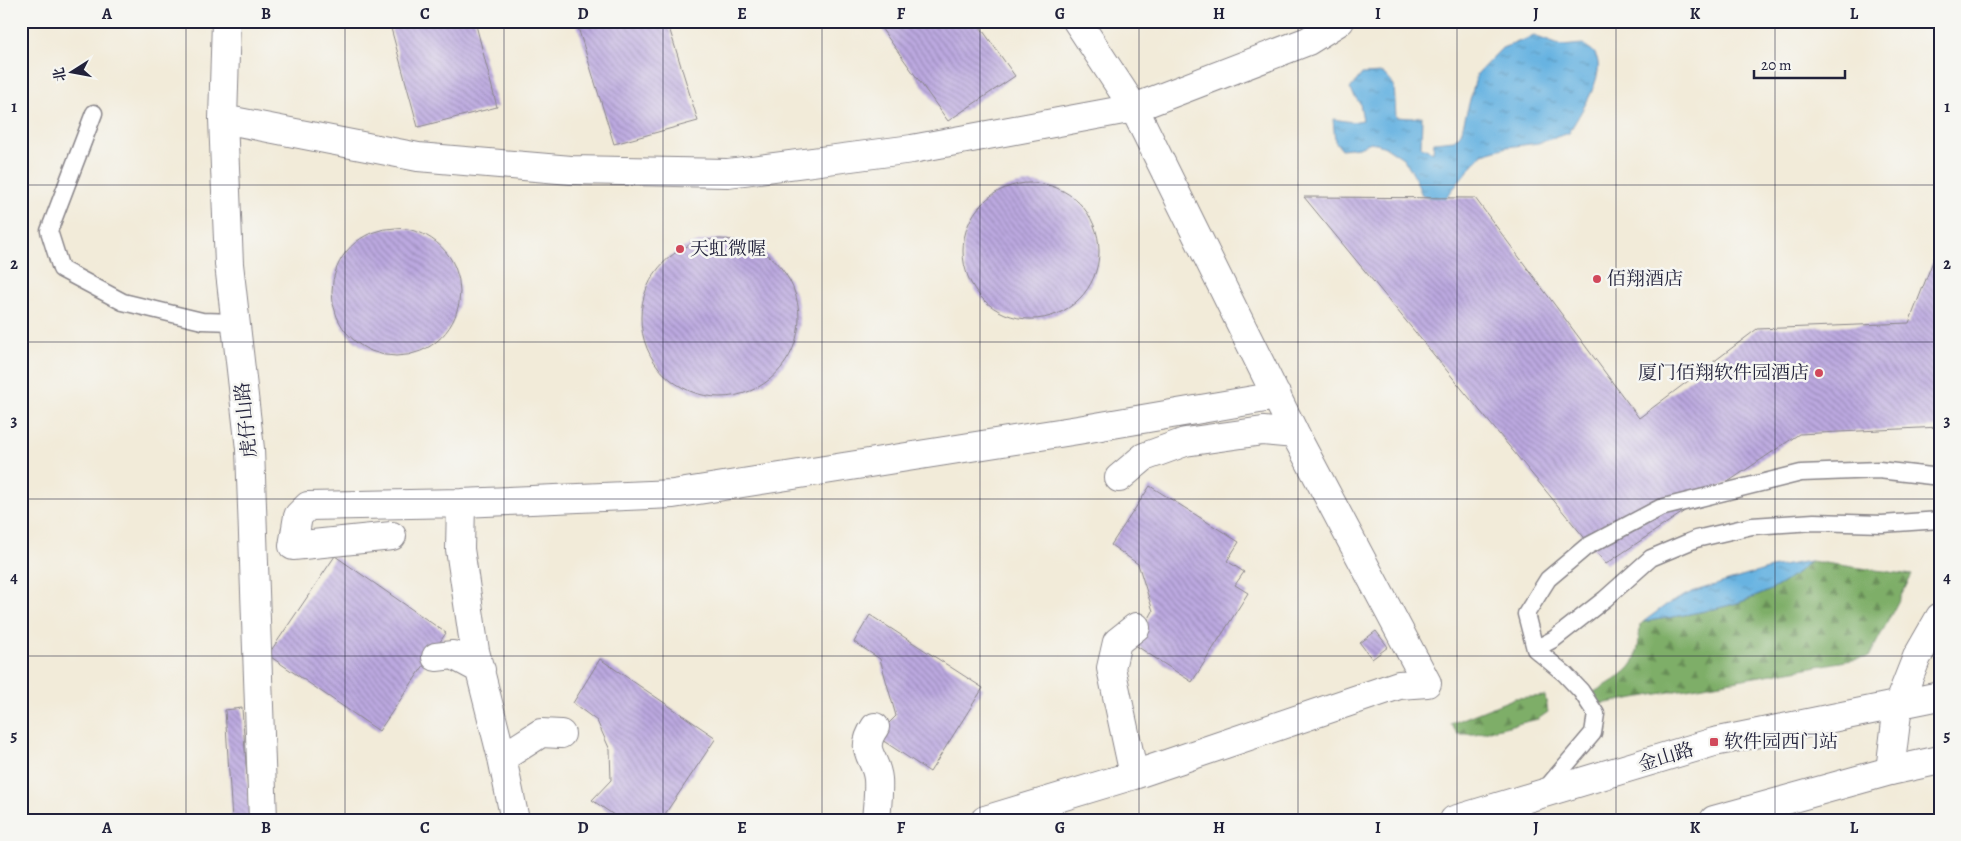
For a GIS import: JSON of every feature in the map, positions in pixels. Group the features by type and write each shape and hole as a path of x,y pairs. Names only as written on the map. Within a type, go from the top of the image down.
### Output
{"street":[{"name":"虎仔山路","path":"226,21 223,119 229,264 250,449 263,820"},
{"path":"985,820 1134,775 1399,686 1428,683 1295,434 1134,108 1077,21"},
{"path":"223,119 418,157 571,170 728,173 912,150 1134,108 1308,41 1340,21"},
{"path":"392,536 293,546 298,516 308,506 461,503 673,494 1078,430 1277,396"},
{"path":"1119,478 1144,457 1184,442 1263,431 1295,434"},
{"path":"461,503 460,549 475,652 502,758 515,820"},
{"path":"1890,771 1898,705 1918,657 1940,617"},
{"path":"1134,775 1111,668 1117,642 1136,627"},
{"path":"436,657 453,655 481,670"},
{"name":"金山路","path":"1454,820 1714,742 1940,696"},
{"path":"875,727 868,737 866,749 878,778 876,820"},
{"path":"502,758 541,732 561,734"},
{"path":"1714,820 1890,771 1940,760"}],"lane":[{"path":"94,113 49,231 61,269 123,302 202,321 236,322"},
{"path":"1540,795 1593,733 1596,714 1581,691 1565,674 1535,649 1526,614 1548,580 1586,547 1660,508 1801,473 1879,470 1940,477"},
{"path":"1535,649 1554,639 1651,558 1696,540 1752,526 1814,522 1882,524 1940,520"}],"green space":[{"path":"1810,561 1912,575 1869,657 1601,704 1592,693 1620,676 1633,663 1638,649 1640,625 1643,622 1718,608 1754,597 1786,581"},
{"path":"1545,696 1548,712 1538,719 1475,734 1458,734 1450,724 1515,698"}],"water":[{"path":"1534,36 1562,46 1583,44 1594,53 1598,62 1598,72 1591,94 1585,105 1569,133 1538,143 1507,147 1482,154 1443,201 1422,195 1412,171 1403,158 1388,148 1371,142 1359,147 1341,149 1335,141 1333,119 1352,122 1363,120 1360,104 1350,89 1362,74 1383,73 1394,85 1396,117 1411,118 1422,116 1421,147 1433,152 1434,142 1454,140 1461,133 1477,74 1502,48"},
{"path":"1810,561 1786,581 1754,597 1717,608 1643,622 1666,605 1692,592 1771,568"}],"building":[{"path":"389,21 475,21 497,107 418,127"},
{"path":"576,21 667,21 698,121 614,144"},
{"path":"876,21 976,21 1015,76 948,121"},
{"path":"1031,183 1057,188 1069,194 1079,203 1088,213 1094,225 1099,251 1094,277 1088,289 1079,299 1069,308 1057,314 1031,319 1005,314 993,308 983,299 974,289 968,277 963,251 968,225 974,213 983,203 993,194 1005,188"},
{"name":"厦门佰翔软件园酒店","path":"1304,197 1475,198 1639,418 1757,329 1909,323 1940,243 1940,427 1799,434 1606,564"},
{"path":"396,228 420,233 441,247 455,268 460,292 455,316 441,337 420,351 396,356 372,351 351,337 337,316 332,292 337,268 351,247 372,233"},
{"path":"720,239 750,245 764,252 776,262 786,274 793,288 799,318 793,348 786,362 776,374 764,384 750,391 720,397 690,391 676,384 664,374 654,362 647,348 641,318 647,288 654,274 664,262 676,252 690,245"},
{"path":"1150,486 1239,542 1227,561 1244,572 1235,585 1248,593 1192,682 1135,645 1153,611 1138,564 1111,545"},
{"path":"335,556 446,633 379,731 268,655"},
{"path":"870,615 983,688 930,772 876,736 896,716 880,659 854,642"},
{"path":"1376,631 1388,647 1372,659 1360,643"},
{"path":"600,659 716,738 661,820 621,820 592,800 611,780 610,750 597,721 573,703"},
{"path":"242,708 250,820 232,820 225,710"}],"place":[{"name":"天虹微喔","path":"680,249"},
{"name":"佰翔酒店","path":"1597,279"},
{"name":"厦门佰翔软件园酒店","path":"1819,373"},
{"name":"软件园西门站","path":"1714,742"}]}
